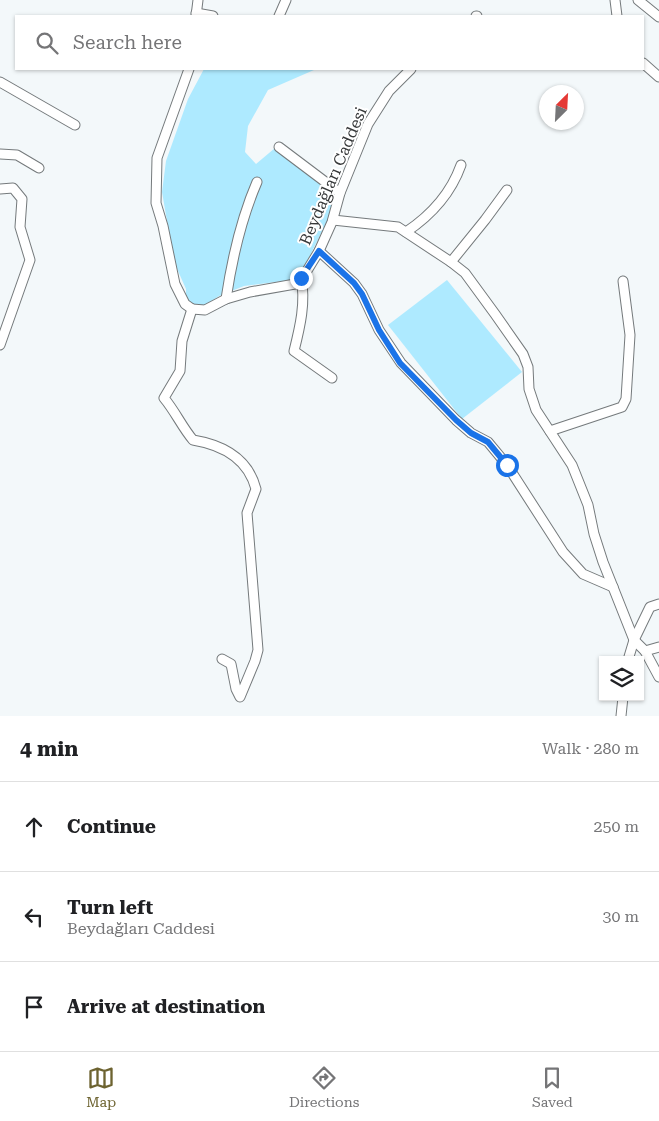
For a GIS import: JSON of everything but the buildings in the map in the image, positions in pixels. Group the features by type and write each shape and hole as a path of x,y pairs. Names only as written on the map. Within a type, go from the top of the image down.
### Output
{"street":[{"path":"196,14 198,0"},
{"path":"279,15 286,0"},
{"path":"614,0 617,15"},
{"path":"638,0 659,17"},
{"path":"644,64 659,77"},
{"path":"189,70 157,158 156,203 175,284 185,304 192,309 205,310 226,299 250,292 295,284 301,278"},
{"name":"Beydağları Caddesi","path":"301,278 319,251 333,220 340,193 368,124 389,91 410,70"},
{"path":"0,82 75,126"},
{"path":"279,147 340,193"},
{"path":"0,154 17,155 39,168"},
{"path":"406,232 435,208 461,165"},
{"path":"226,299 230,272 246,206 257,182"},
{"path":"0,189 13,188 22,200 20,227 30,260 0,345"},
{"path":"451,262 486,220 507,190"},
{"path":"333,220 398,227 451,262 464,273 523,354 528,367 529,389 536,410 572,465 588,505 594,534 634,640 645,651 659,677"},
{"path":"319,251 358,288 379,330 400,363 456,420 471,433 488,442 507,465 563,552 583,574 613,587"},
{"path":"301,278 303,288 302,318 294,351 332,378"},
{"path":"550,431 622,407 626,400 630,335 623,281"},
{"path":"192,309 182,341 180,371 164,398 173,408 193,440 207,443 231,454 249,469 256,489 247,513 258,650 240,697 236,689 231,664 222,659"},
{"path":"629,656 634,640 650,607 659,604"},
{"path":"645,651 659,647"},
{"path":"622,716 623,701"}],"shaded area":[{"path":"203,70 314,70 268,90 248,126 245,152 256,164 275,148 335,194 330,215 303,270 291,280 244,286 219,296 204,306 190,304 186,298 186,289 174,262 162,192 166,161 188,99"},
{"path":"447,280 522,372 462,419 388,325"}],"route":[{"path":"301,278 319,251 354,283 362,294 379,330 400,363 456,420 471,433 488,442 507,465"}]}
